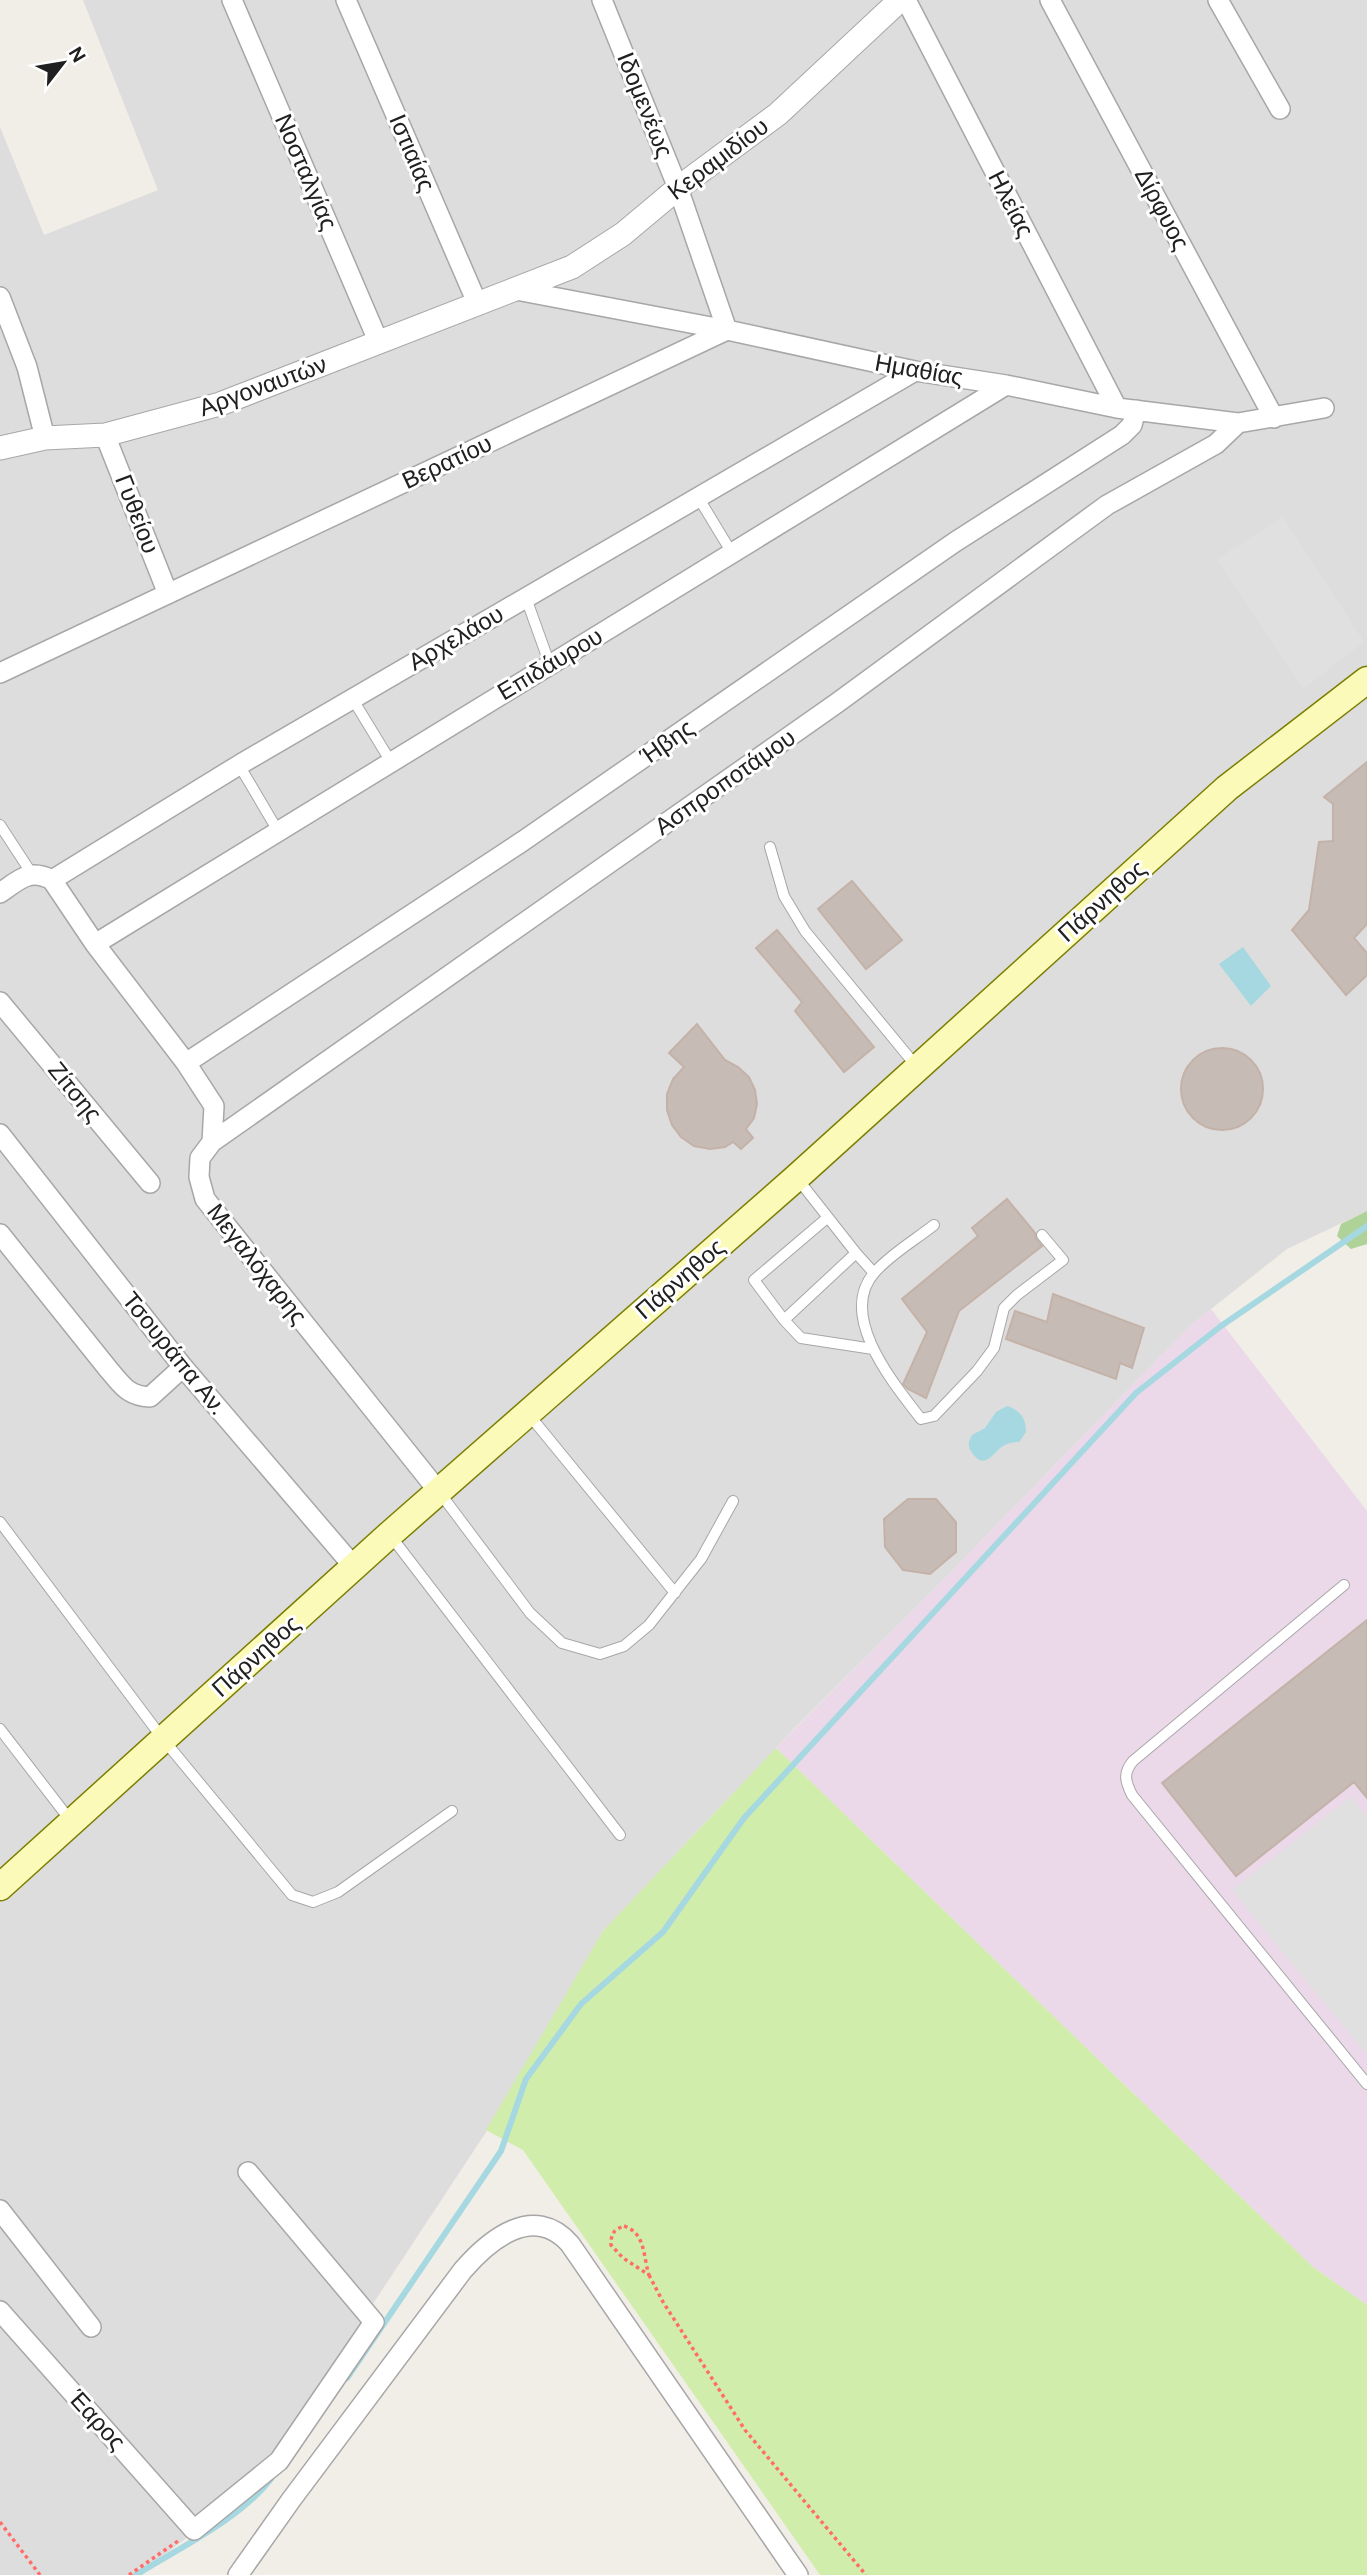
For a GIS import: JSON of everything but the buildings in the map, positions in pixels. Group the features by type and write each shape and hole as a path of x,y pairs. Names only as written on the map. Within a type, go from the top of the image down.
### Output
{"main road":[{"name":"Πάρνηθος","path":"1,1884 527,1412 797,1177 1227,789 1366,682"}],"street":[{"name":"Νοσταλγίας","path":"232,0 379,343"},
{"name":"Ιστιαίας","path":"346,0 478,305"},
{"name":"Ιδομενέως","path":"602,0 678,188 727,330"},
{"name":"Κεραμιδίου","path":"516,289 572,267 623,234 678,188 778,114 900,0"},
{"name":"Ηλείας","path":"906,0 1126,409"},
{"name":"Δίρφυος","path":"1050,0 1274,418"},
{"path":"1218,0 1280,109"},
{"name":"Αργοναυτών","path":"0,448 45,438 105,435 220,404 516,289"},
{"name":"Ημαθίας","path":"516,289 727,330 915,371 1006,385 1126,409 1238,423 1324,408"},
{"path":"0,297 27,368 45,438"},
{"name":"Βερατίου","path":"0,673 727,330"},
{"name":"Αρχελάου","path":"52,880 352,698 915,371"},
{"name":"Επιδάυρου","path":"94,944 1006,385"},
{"name":"Ήβης","path":"186,1063 523,841 955,542 1122,435 1132,425 1126,409"},
{"name":"Ασπροποτάμου","path":"212,1142 837,703 1107,505 1216,444 1238,423"},
{"name":"Γυθείου","path":"105,435 168,594"},
{"path":"0,893 32,874 52,880"},
{"name":"Μεγαλόχαρης","path":"52,880 94,944 186,1063 214,1106 212,1142 200,1158 199,1177 205,1199 439,1492"},
{"name":"Ζίτσης","path":"0,1002 150,1184"},
{"name":"Τσουράπα Αν.","path":"0,1134 183,1367 355,1567"},
{"path":"0,1234 124,1388 136,1396 150,1397 183,1367"},
{"path":"194,2530 279,2461 374,2322 248,2172"},
{"path":"0,2210 91,2327"},
{"path":"238,2575 463,2270 494,2240 517,2228 541,2226 562,2235 570,2244 798,2575"},
{"name":"Έαρος","path":"0,2311 194,2530"}],"lane":[{"path":"698,497 732,553"},
{"path":"526,598 550,665"},
{"path":"352,698 391,762"},
{"path":"239,765 278,831"},
{"path":"0,825 32,874"},
{"path":"769,847 784,896 805,931 917,1068"},
{"path":"797,1177 827,1218 874,1273"},
{"path":"827,1218 754,1280 800,1338 873,1349"},
{"path":"934,1225 874,1273 861,1300 869,1342 890,1379 921,1419 934,1416 977,1371 993,1348 1004,1308 1063,1260 1042,1235"},
{"path":"784,1320 856,1253"},
{"path":"527,1412 675,1593"},
{"path":"439,1492 530,1612 562,1643 600,1654 624,1646 649,1625 701,1559 733,1501"},
{"path":"0,1522 163,1739 292,1895 313,1902 338,1892 452,1811"},
{"path":"389,1535 620,1835"},
{"path":"1344,1585 1133,1760 1126,1769 1125,1783 1367,2084"},
{"path":"0,1729 72,1823"}],"path":[{"path":"649,2275 616,2253 611,2245 611,2235 616,2228 624,2226 633,2229 639,2236 649,2275 663,2302 745,2430 866,2575"},
{"path":"0,2522 40,2575"},
{"path":"130,2575 194,2530"}],"shaded area":[{"path":"83,0 1367,0 1367,1211 1287,1249 1192,1324 794,1729 603,1931 494,2120 253,2486 139,2575 0,2575 0,127 44,235 158,190"},
{"path":"1283,517 1364,642 1303,689 1217,559"},
{"path":"1211,1309 1367,1511 1367,2305 1313,2267 776,1748 1192,1324"},
{"path":"1351,1797 1367,1817 1367,2055 1232,1890"}],"green space":[{"path":"1367,1211 1367,1244 1351,1249 1337,1236 1341,1224"},
{"path":"776,1748 1313,2267 1367,2305 1367,2575 820,2575 523,2150 486,2130 603,1931"}],"water":[{"path":"1243,947 1271,986 1251,1006 1219,964"},
{"path":"1007,1406 1021,1415 1026,1432 1019,1442 1005,1445 988,1459 980,1460 969,1447 972,1435 985,1428 996,1412"}],"waterway":[{"path":"347,2378 501,2151 526,2079 581,2004 663,1932 744,1818 1136,1393 1221,1326 1367,1226"},
{"path":"136,2575 226,2520 258,2494 271,2479"}]}
